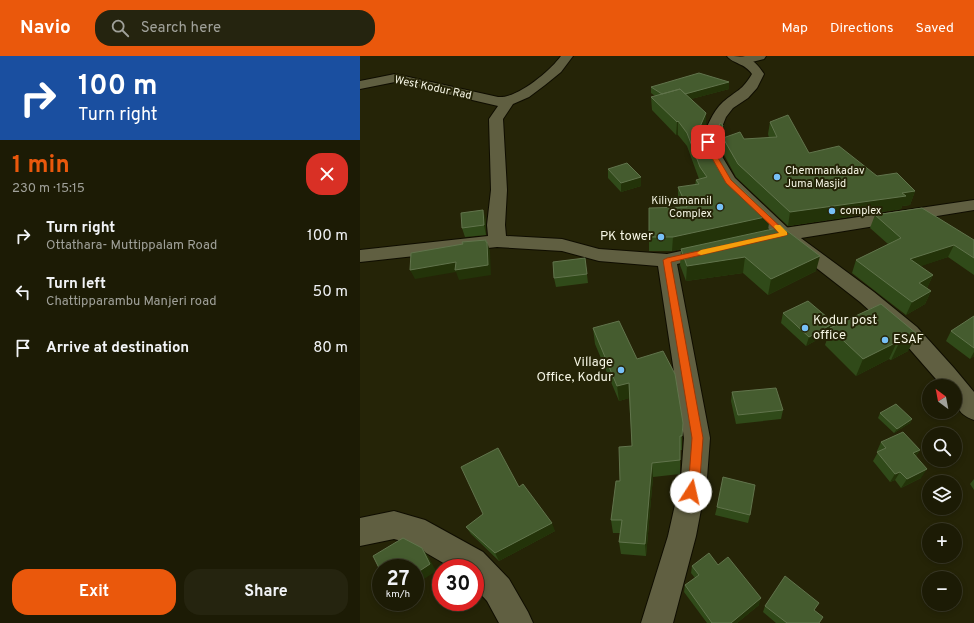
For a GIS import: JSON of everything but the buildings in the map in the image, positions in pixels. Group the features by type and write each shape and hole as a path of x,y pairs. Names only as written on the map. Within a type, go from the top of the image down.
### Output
{"street":[{"path":"496,241 499,190 496,119 507,102 532,89 549,75 567,56"},
{"path":"746,57 754,66 758,74 752,85 743,95 728,105 719,116 708,142 715,158 729,181 784,234 867,297 909,333 946,374 974,410"},
{"name":"West Kodur Rad","path":"360,85 395,78 496,101 507,102"},
{"path":"748,242 784,234 974,205"},
{"path":"360,256 496,241 562,245 599,255 667,260 726,247"},
{"path":"656,623 682,536 694,478 697,438 667,260"},
{"path":"360,532 394,525 416,530 472,563 498,590 517,623"}],"slow traffic":[{"path":"701,253 784,234 777,227"}],"place":[{"name":"Chemmankadav Juma Masjid","path":"777,177"},
{"name":"Kiliyamannil Complex","path":"720,207"},
{"name":"complex","path":"832,211"},
{"name":"PK tower","path":"661,237"},
{"name":"Kodur post office","path":"805,328"},
{"name":"ESAF","path":"885,340"},
{"name":"Village Office, Kodur","path":"621,370"}],"route":[{"path":"691,492 694,478 697,438 667,260 784,234 729,181 715,158 708,142"}]}
